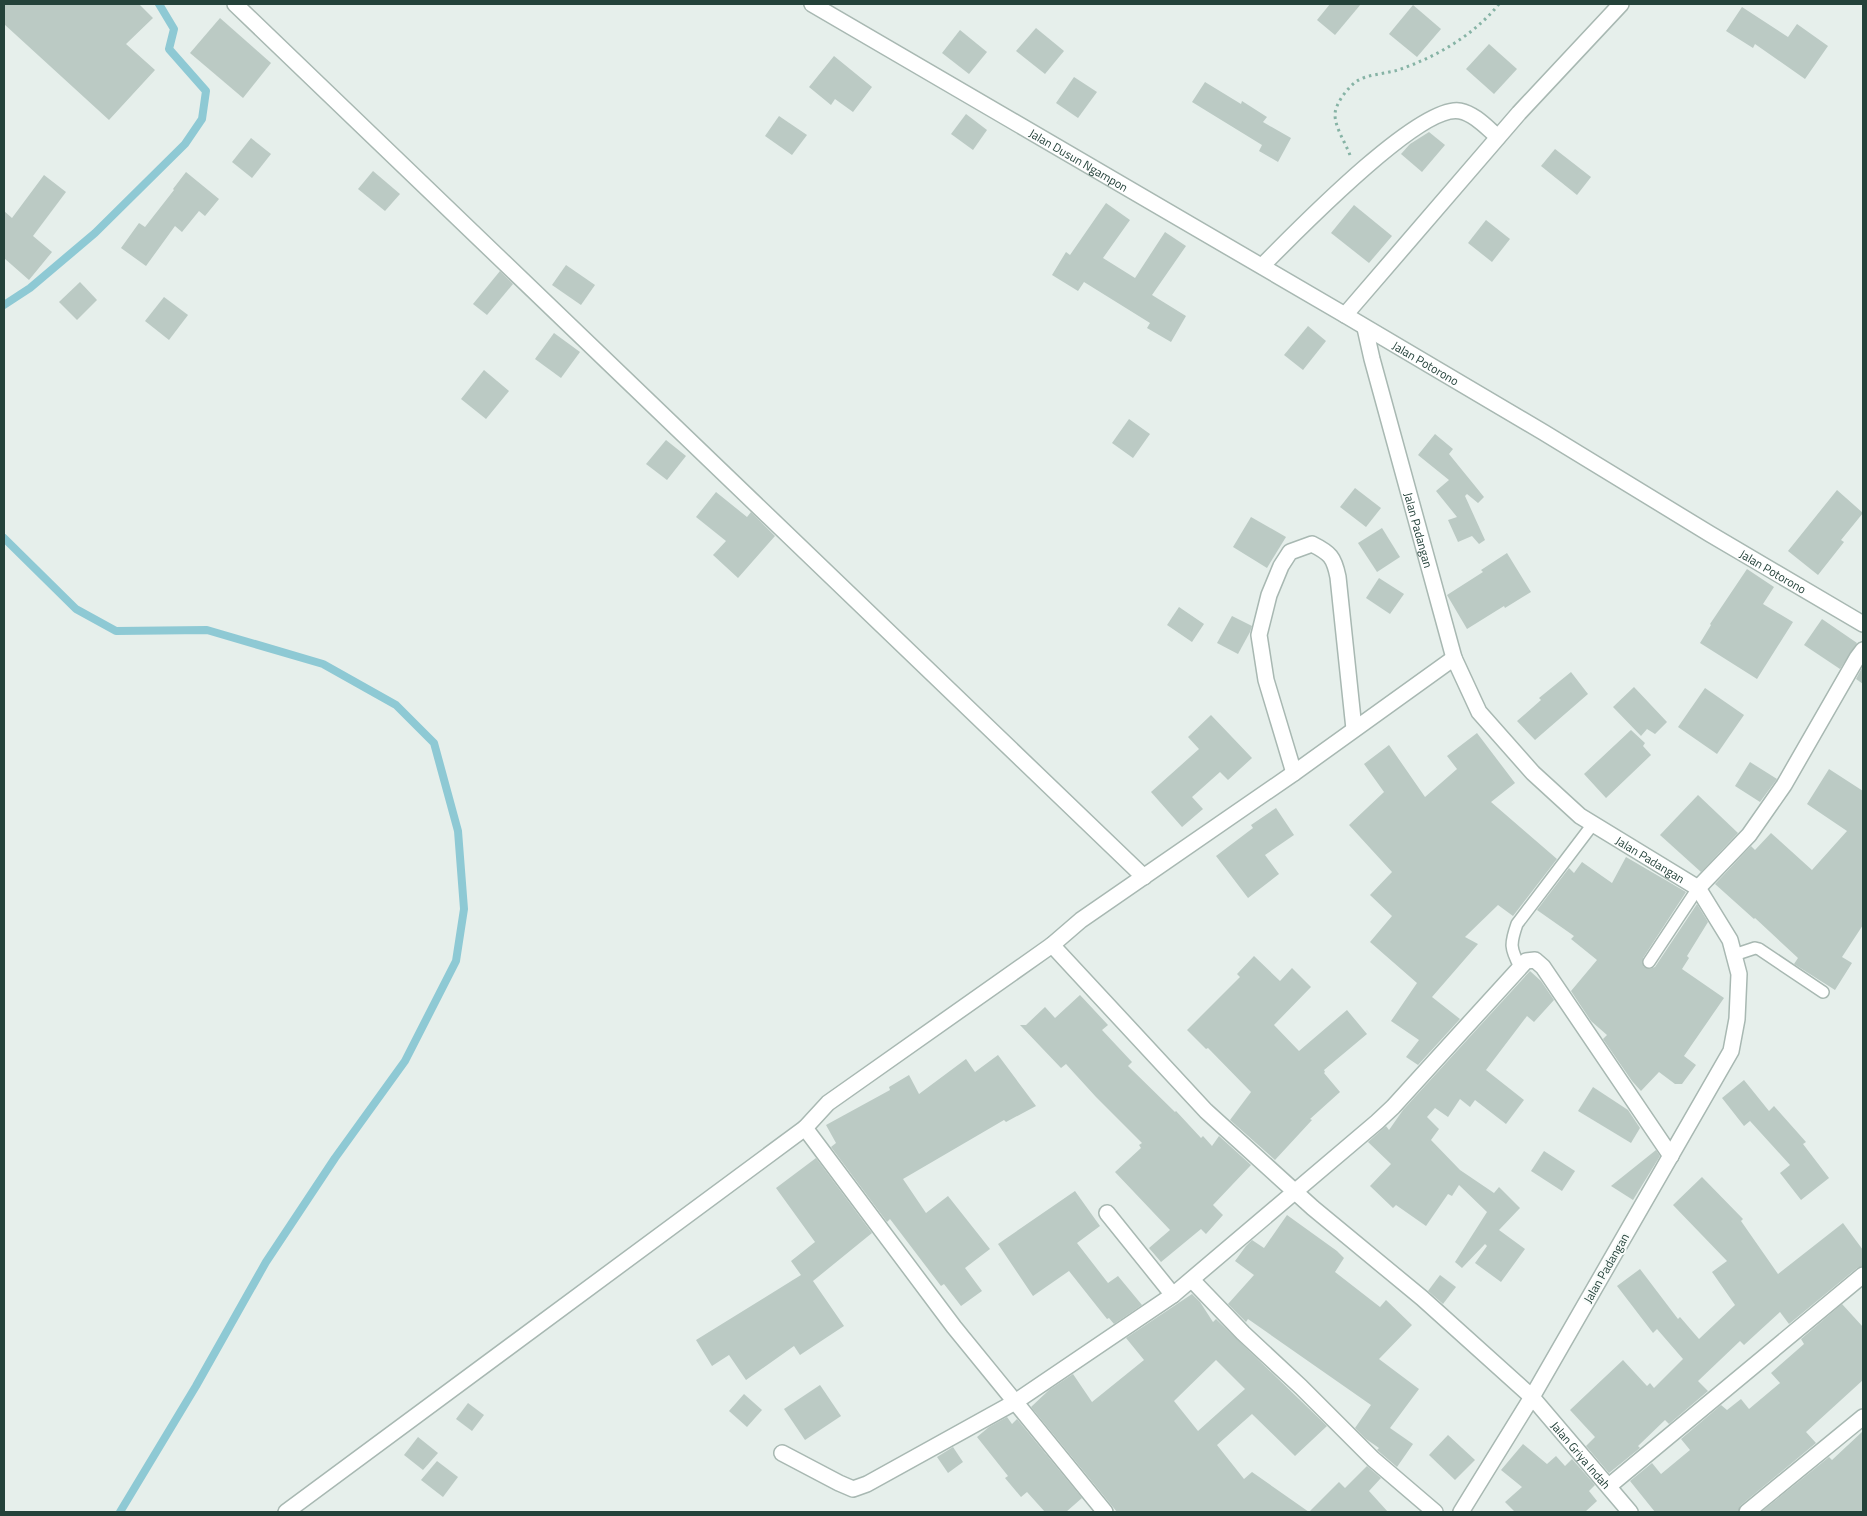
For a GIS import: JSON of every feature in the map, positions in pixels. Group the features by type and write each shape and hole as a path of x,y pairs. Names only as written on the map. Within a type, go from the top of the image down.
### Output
{"street":[{"path":"235,4 1144,877"},
{"name":"Jalan Dusun Ngampon","path":"812,4 1345,315"},
{"path":"1345,315 1498,137 1620,4"},
{"path":"1262,266 1357,174 1400,139 1442,113 1460,111 1474,117 1498,137"},
{"name":"Jalan Potorono","path":"1345,315 1863,624"},
{"name":"Jalan Padangan","path":"1365,328 1454,658 1479,712 1533,773 1580,816 1698,888 1730,940 1739,974 1737,1019 1731,1051 1532,1398 1461,1512"},
{"path":"1294,773 1266,680 1259,635 1269,595 1281,566 1290,552 1312,544 1328,552 1336,563 1354,729"},
{"path":"1698,888 1749,835 1784,785 1863,650"},
{"path":"286,1512 805,1128 828,1103 1052,944 1081,920 1294,773 1454,658"},
{"name":"Jalan Griya Indah","path":"1052,944 1206,1111 1294,1191 1422,1298 1532,1398 1630,1512"},
{"path":"782,1453 853,1489 867,1484 1014,1402 1173,1295 1393,1107 1526,961 1535,960 1543,967 1671,1156"},
{"path":"805,1128 954,1326 1105,1512"},
{"path":"1107,1213 1173,1295"},
{"path":"1609,1486 1863,1275"},
{"path":"1192,1280 1243,1333 1301,1387 1373,1460 1435,1512"},
{"path":"1747,1512 1863,1417"}],"lane":[{"path":"1520,967 1512,951 1512,940 1517,924 1593,824"},
{"path":"1649,962 1698,888"},
{"path":"1734,956 1755,948 1759,949 1822,992"}],"path":[{"path":"1357,174 1334,114 1342,96 1358,81 1420,63 1440,52 1470,33 1499,4"}],"building":[{"path":"4,4 139,4 153,18 126,44 155,70 109,120 4,24"},
{"path":"1330,4 1361,4 1335,35 1317,20"},
{"path":"1413,5 1441,29 1417,57 1389,34"},
{"path":"1742,7 1788,37 1797,24 1828,46 1805,79 1755,44 1753,48 1726,31"},
{"path":"220,18 271,63 243,98 190,53"},
{"path":"1036,28 1064,51 1045,74 1016,51"},
{"path":"960,30 987,52 969,74 942,53"},
{"path":"1489,44 1517,69 1494,94 1466,69"},
{"path":"834,56 872,87 853,112 835,99 831,105 809,87"},
{"path":"1074,77 1097,92 1078,118 1056,103"},
{"path":"1205,82 1241,104 1242,101 1267,117 1263,122 1291,138 1278,162 1259,151 1262,145 1192,102"},
{"path":"966,114 987,130 973,150 951,134"},
{"path":"779,116 807,135 792,155 765,136"},
{"path":"1429,132 1445,145 1422,172 1401,154 1410,144"},
{"path":"251,138 271,154 252,178 232,162"},
{"path":"1555,149 1591,177 1577,195 1541,166"},
{"path":"373,171 400,194 385,211 358,189"},
{"path":"186,172 219,199 205,216 199,211 182,232 175,226 146,266 121,248 139,223 145,227"},
{"path":"44,175 66,192 33,236 52,252 29,280 4,258 4,211 12,218"},
{"path":"1106,203 1130,220 1103,258 1135,278 1165,232 1186,246 1152,295 1186,316 1171,342 1147,328 1150,323 1084,282 1078,291 1052,275 1066,252 1070,255"},
{"path":"1354,205 1392,236 1369,263 1331,233"},
{"path":"1486,220 1510,239 1492,262 1468,243"},
{"path":"566,265 595,285 581,305 552,285"},
{"path":"500,271 513,284 487,315 473,304"},
{"path":"80,282 97,300 77,320 59,302"},
{"path":"164,297 188,315 169,340 145,321"},
{"path":"1308,326 1326,341 1303,370 1284,355"},
{"path":"554,333 580,352 561,378 535,359"},
{"path":"484,370 509,391 486,419 461,399"},
{"path":"1129,419 1150,434 1133,458 1112,443"},
{"path":"1435,434 1453,449 1449,454 1484,497 1478,503 1467,494 1465,496 1485,540 1479,544 1472,536 1458,542 1448,520 1457,517 1436,491 1449,480 1418,455"},
{"path":"666,440 686,456 667,480 646,464"},
{"path":"1355,488 1381,508 1366,527 1340,507"},
{"path":"1837,490 1863,513 1841,540 1844,542 1818,575 1788,551"},
{"path":"716,492 747,517 751,512 775,536 738,578 713,555 726,541 696,517"},
{"path":"1251,517 1286,537 1267,568 1233,547"},
{"path":"1382,528 1400,557 1377,572 1358,543"},
{"path":"1507,553 1531,592 1467,629 1447,595 1483,572 1481,570"},
{"path":"1747,569 1774,587 1763,604 1793,622 1757,679 1700,643 1710,624"},
{"path":"1379,578 1404,594 1390,614 1366,598"},
{"path":"1179,607 1204,624 1192,642 1167,625"},
{"path":"1232,616 1252,626 1238,654 1217,643"},
{"path":"1822,619 1857,643 1840,669 1804,645"},
{"path":"1863,666 1863,684 1856,679"},
{"path":"1571,672 1588,694 1535,740 1517,721 1541,700 1539,698"},
{"path":"1634,687 1667,722 1655,734 1647,729 1641,736 1613,707"},
{"path":"1705,688 1744,715 1717,754 1678,727"},
{"path":"1211,715 1252,758 1228,780 1220,772 1192,797 1203,809 1182,827 1151,792 1199,749 1188,737"},
{"path":"1631,730 1645,743 1643,746 1651,755 1606,798 1584,774"},
{"path":"1477,733 1515,783 1491,802 1557,859 1513,916 1498,905 1465,937 1478,944 1432,997 1460,1019 1418,1065 1406,1057 1419,1040 1391,1021 1417,983 1370,942 1392,916 1370,895 1392,872 1349,825 1384,792 1364,764 1389,745 1425,797 1457,769 1447,756"},
{"path":"1750,762 1777,779 1760,802 1735,786"},
{"path":"1829,769 1863,791 1863,925 1842,957 1852,963 1835,990 1794,964 1798,958 1715,884 1751,846 1755,850 1771,833 1812,870 1847,831 1807,804"},
{"path":"1698,795 1738,833 1701,872 1660,835"},
{"path":"1276,808 1294,835 1265,855 1279,874 1248,898 1216,856 1253,828 1251,825"},
{"path":"1626,857 1686,892 1643,958 1643,966 1649,969 1655,967 1697,904 1708,922 1687,956 1689,958 1682,969 1724,998 1684,1056 1696,1065 1682,1084 1675,1084 1659,1072 1641,1091 1603,1039 1607,1035 1591,1021 1571,991 1597,960 1571,939 1574,936 1537,910 1569,868 1574,873 1582,862 1612,883"},
{"path":"1254,956 1280,981 1292,968 1311,987 1274,1025 1299,1051 1347,1010 1367,1034 1324,1070 1324,1073 1340,1092 1310,1119 1312,1120 1275,1160 1230,1120 1251,1092 1208,1048 1206,1049 1187,1030 1240,977 1237,974"},
{"path":"1530,971 1541,981 1554,1000 1534,1022 1527,1016 1486,1070 1524,1100 1506,1124 1475,1100 1470,1107 1460,1099 1448,1117 1435,1108 1427,1117 1439,1129 1431,1140 1460,1170 1494,1193 1499,1187 1520,1208 1499,1230 1525,1249 1501,1282 1475,1263 1487,1246 1485,1244 1462,1268 1455,1262 1487,1212 1459,1185 1452,1196 1448,1194 1426,1226 1396,1205 1393,1208 1370,1186 1391,1164 1368,1142 1386,1126 1389,1130 1403,1110"},
{"path":"1080,995 1108,1025 1102,1030 1132,1062 1128,1066 1176,1111 1201,1138 1203,1136 1212,1146 1219,1136 1251,1165 1213,1205 1223,1215 1206,1234 1201,1229 1161,1262 1149,1248 1170,1230 1115,1172 1141,1148 1139,1145 1142,1143 1066,1064 1061,1068 1020,1025 1026,1025 1045,1007 1055,1018"},
{"path":"998,1055 1036,1106 1006,1122 1004,1120 903,1179 926,1213 948,1196 990,1249 965,1268 982,1291 961,1306 944,1284 941,1286 890,1219 887,1222 831,1147 836,1143 826,1125 890,1090 889,1087 909,1075 919,1094 966,1059 975,1072"},
{"path":"1744,1080 1769,1111 1774,1106 1806,1142 1803,1144 1829,1178 1801,1200 1780,1173 1790,1165 1750,1121 1744,1126 1722,1098"},
{"path":"1593,1087 1628,1110 1640,1128 1631,1143 1578,1111"},
{"path":"1656,1150 1660,1156 1633,1200 1611,1186"},
{"path":"1544,1151 1575,1171 1562,1191 1531,1171"},
{"path":"816,1158 872,1233 813,1281 844,1326 800,1355 794,1346 746,1380 729,1355 712,1366 696,1340 801,1275 791,1261 815,1242 776,1188"},
{"path":"1702,1177 1743,1219 1741,1221 1778,1274 1843,1223 1863,1250 1863,1266 1857,1268 1789,1324 1780,1312 1744,1345 1740,1341 1698,1381 1708,1391 1669,1424 1665,1420 1638,1446 1640,1448 1609,1473 1586,1446 1595,1437 1570,1410 1623,1360 1647,1386 1650,1383 1654,1388 1683,1359 1657,1329 1653,1333 1617,1286 1640,1269 1678,1319 1680,1317 1699,1339 1735,1305 1712,1272 1727,1261 1673,1205"},
{"path":"1075,1191 1100,1226 1077,1243 1108,1283 1118,1276 1142,1305 1114,1324 1109,1318 1107,1319 1069,1271 1033,1296 998,1244"},
{"path":"1287,1215 1344,1258 1335,1272 1380,1307 1386,1300 1412,1325 1379,1359 1419,1389 1390,1428 1413,1444 1397,1467 1377,1450 1379,1448 1355,1428 1371,1405 1248,1319 1246,1322 1228,1304 1254,1275 1235,1261 1252,1240 1264,1248"},
{"path":"1440,1275 1456,1287 1443,1304 1428,1291"},
{"path":"1192,1294 1200,1302 1213,1322 1216,1319 1327,1426 1295,1456 1252,1414 1217,1445 1244,1479 1252,1472 1309,1512 1117,1512 1031,1407 1049,1390 1073,1374 1092,1402 1144,1360 1126,1338","holes":["1216,1360 1245,1389 1198,1431 1174,1401"]},
{"path":"1842,1304 1863,1327 1863,1380 1806,1432 1816,1443 1741,1505 1738,1512 1655,1512 1630,1481 1652,1463 1661,1474 1690,1450 1681,1439 1721,1405 1727,1410 1741,1399 1749,1409 1780,1383 1771,1373 1804,1344 1801,1339"},
{"path":"820,1385 841,1416 805,1440 784,1409"},
{"path":"744,1394 762,1410 747,1427 729,1411"},
{"path":"468,1403 484,1415 472,1431 456,1419"},
{"path":"1007,1417 1012,1424 1017,1419 1082,1498 1066,1512 1045,1512 1027,1492 1021,1497 1005,1478 1008,1476 977,1437 989,1427"},
{"path":"1863,1431 1863,1512 1761,1512 1829,1457 1832,1460"},
{"path":"1448,1435 1475,1460 1455,1480 1429,1455"},
{"path":"418,1437 438,1453 423,1470 404,1455"},
{"path":"1523,1444 1547,1464 1556,1456 1565,1466 1572,1459 1595,1485 1589,1491 1597,1501 1585,1512 1515,1512 1505,1502 1522,1487 1501,1470"},
{"path":"953,1447 963,1462 948,1473 937,1457"},
{"path":"437,1461 458,1477 443,1497 421,1480"},
{"path":"1367,1466 1381,1478 1369,1491 1388,1512 1309,1512 1339,1482 1345,1488"}],"waterway":[{"path":"4,305 30,288 95,233 185,144 202,119 206,91 169,49 174,29 159,4"},
{"path":"4,538 76,609 116,631 207,630 323,664 396,705 434,743 458,831 464,909 456,961 405,1061 335,1158 266,1262 196,1386 120,1512"}]}
